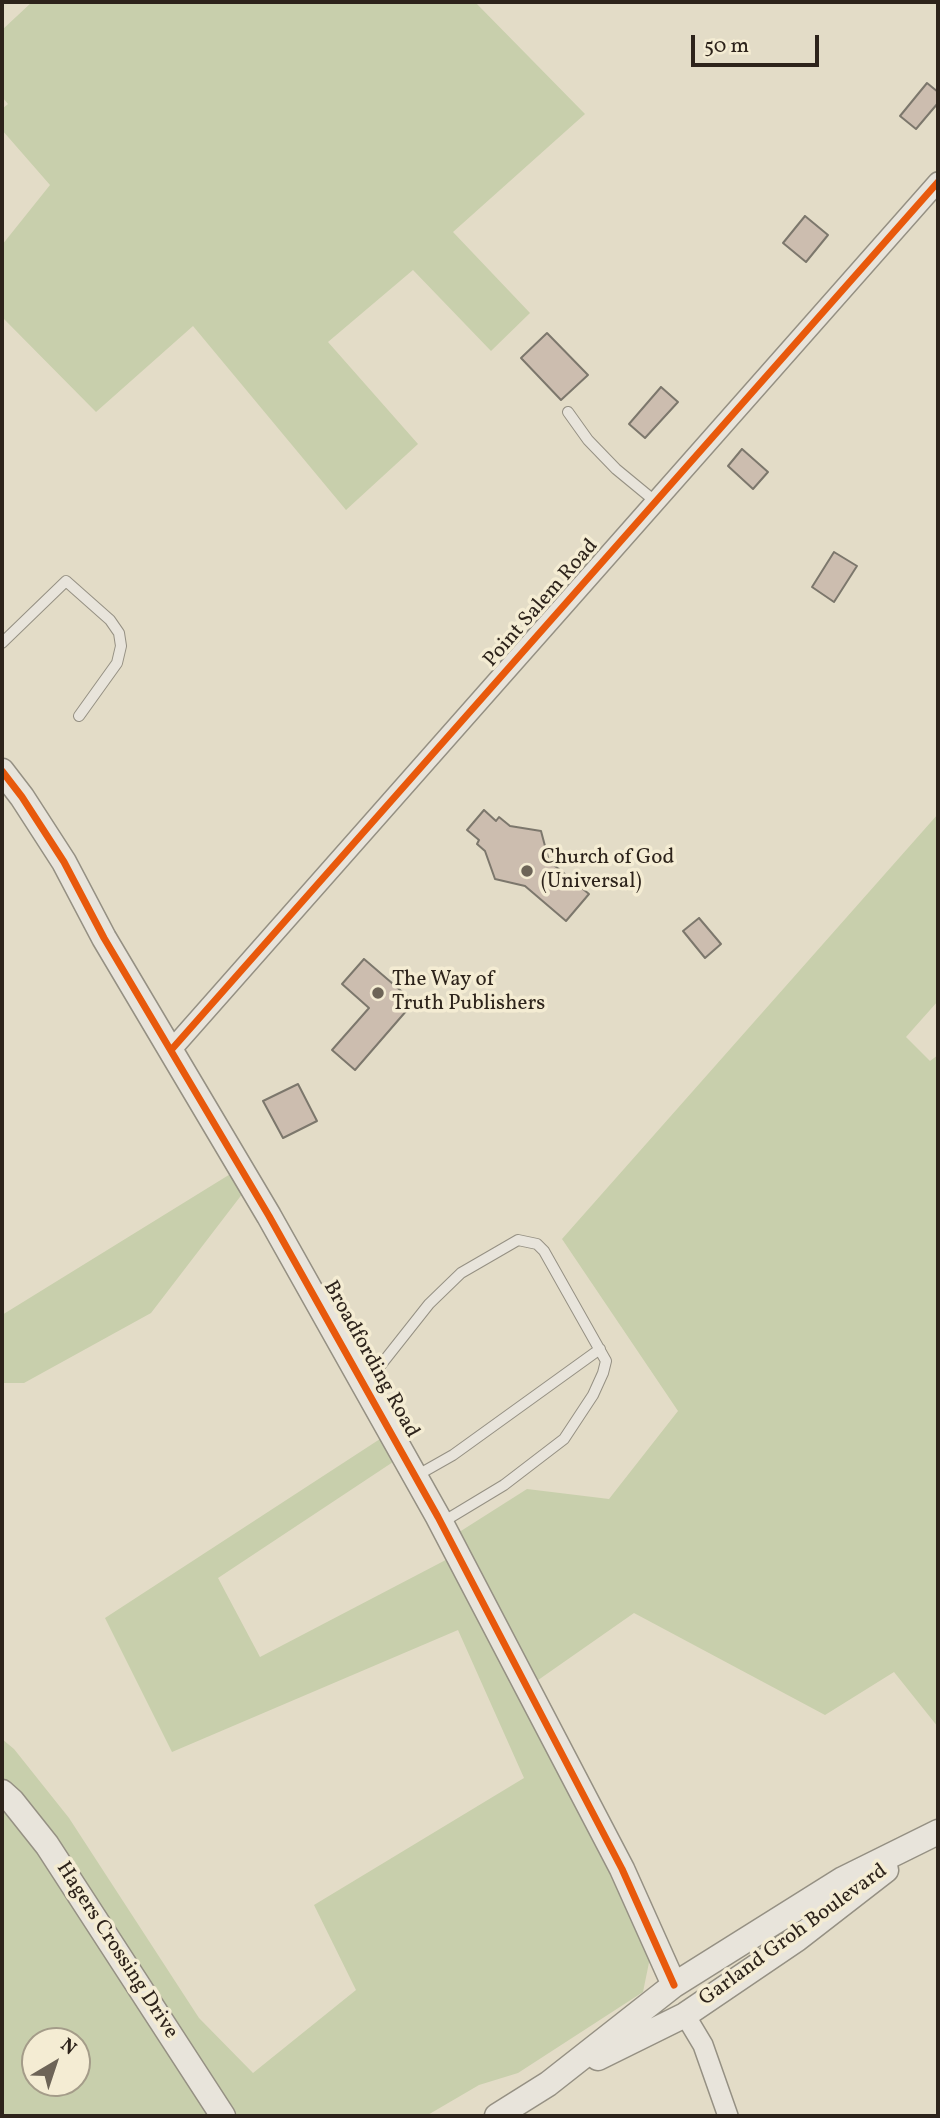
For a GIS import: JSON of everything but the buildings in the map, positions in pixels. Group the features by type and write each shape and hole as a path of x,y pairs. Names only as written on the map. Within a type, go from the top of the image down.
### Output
{"street":[{"name":"Point Salem Road","path":"172,1049 938,182"},
{"name":"Broadfording Road","path":"2,771 64,862 104,938 269,1216 415,1476 622,1869 674,1984"},
{"name":"Hagers Crossing Drive","path":"2,1792 47,1845 223,2116"},
{"name":"Garland Groh Boulevard","path":"548,2084 674,1984 843,1879 932,1836"},
{"name":"Garland Groh Boulevard","path":"496,2116 548,2084 685,2015 797,1939 932,1836"},
{"path":"607,2054 674,1984 797,1939"},
{"path":"685,2015 703,2046 728,2116"}],"lane":[{"path":"568,412 588,440 616,469 656,502"},
{"path":"2,643 66,581 110,620 119,633 121,646 117,663 79,716"},
{"path":"365,1386 429,1304 461,1272 518,1240 537,1244 544,1251 606,1361 603,1373 593,1395 564,1439 503,1485 441,1523"},
{"path":"415,1476 453,1455 600,1349"}],"green space":[{"path":"32,2 475,2 585,114 453,232 530,313 491,351 413,270 328,342 418,444 346,510 193,326 96,412 2,317 2,245 50,185 2,130 2,109 8,104 2,97 2,30"},
{"path":"938,814 938,1001 906,1037 930,1061 938,1055 938,1727 894,1672 825,1715 634,1613 531,1685 656,1928 643,1992 518,2073 479,2085 426,2116 2,2116 2,1739 14,1749 69,1818 199,2018 253,2073 356,1990 314,1905 524,1778 458,1630 172,1752 105,1618 380,1439 393,1462 218,1578 260,1657 461,1552 453,1536 527,1489 609,1499 678,1411 562,1239"},
{"path":"232,1173 243,1193 151,1313 24,1383 2,1383 2,1315"}],"cycle path":[{"path":"172,1049 938,182"},
{"path":"2,771 64,862 104,938 269,1216 438,1517 622,1869 674,1985"}],"place":[{"name":"Church of God (Universal)","path":"527,871"},
{"name":"The Way of Truth Publishers","path":"378,993"}]}
